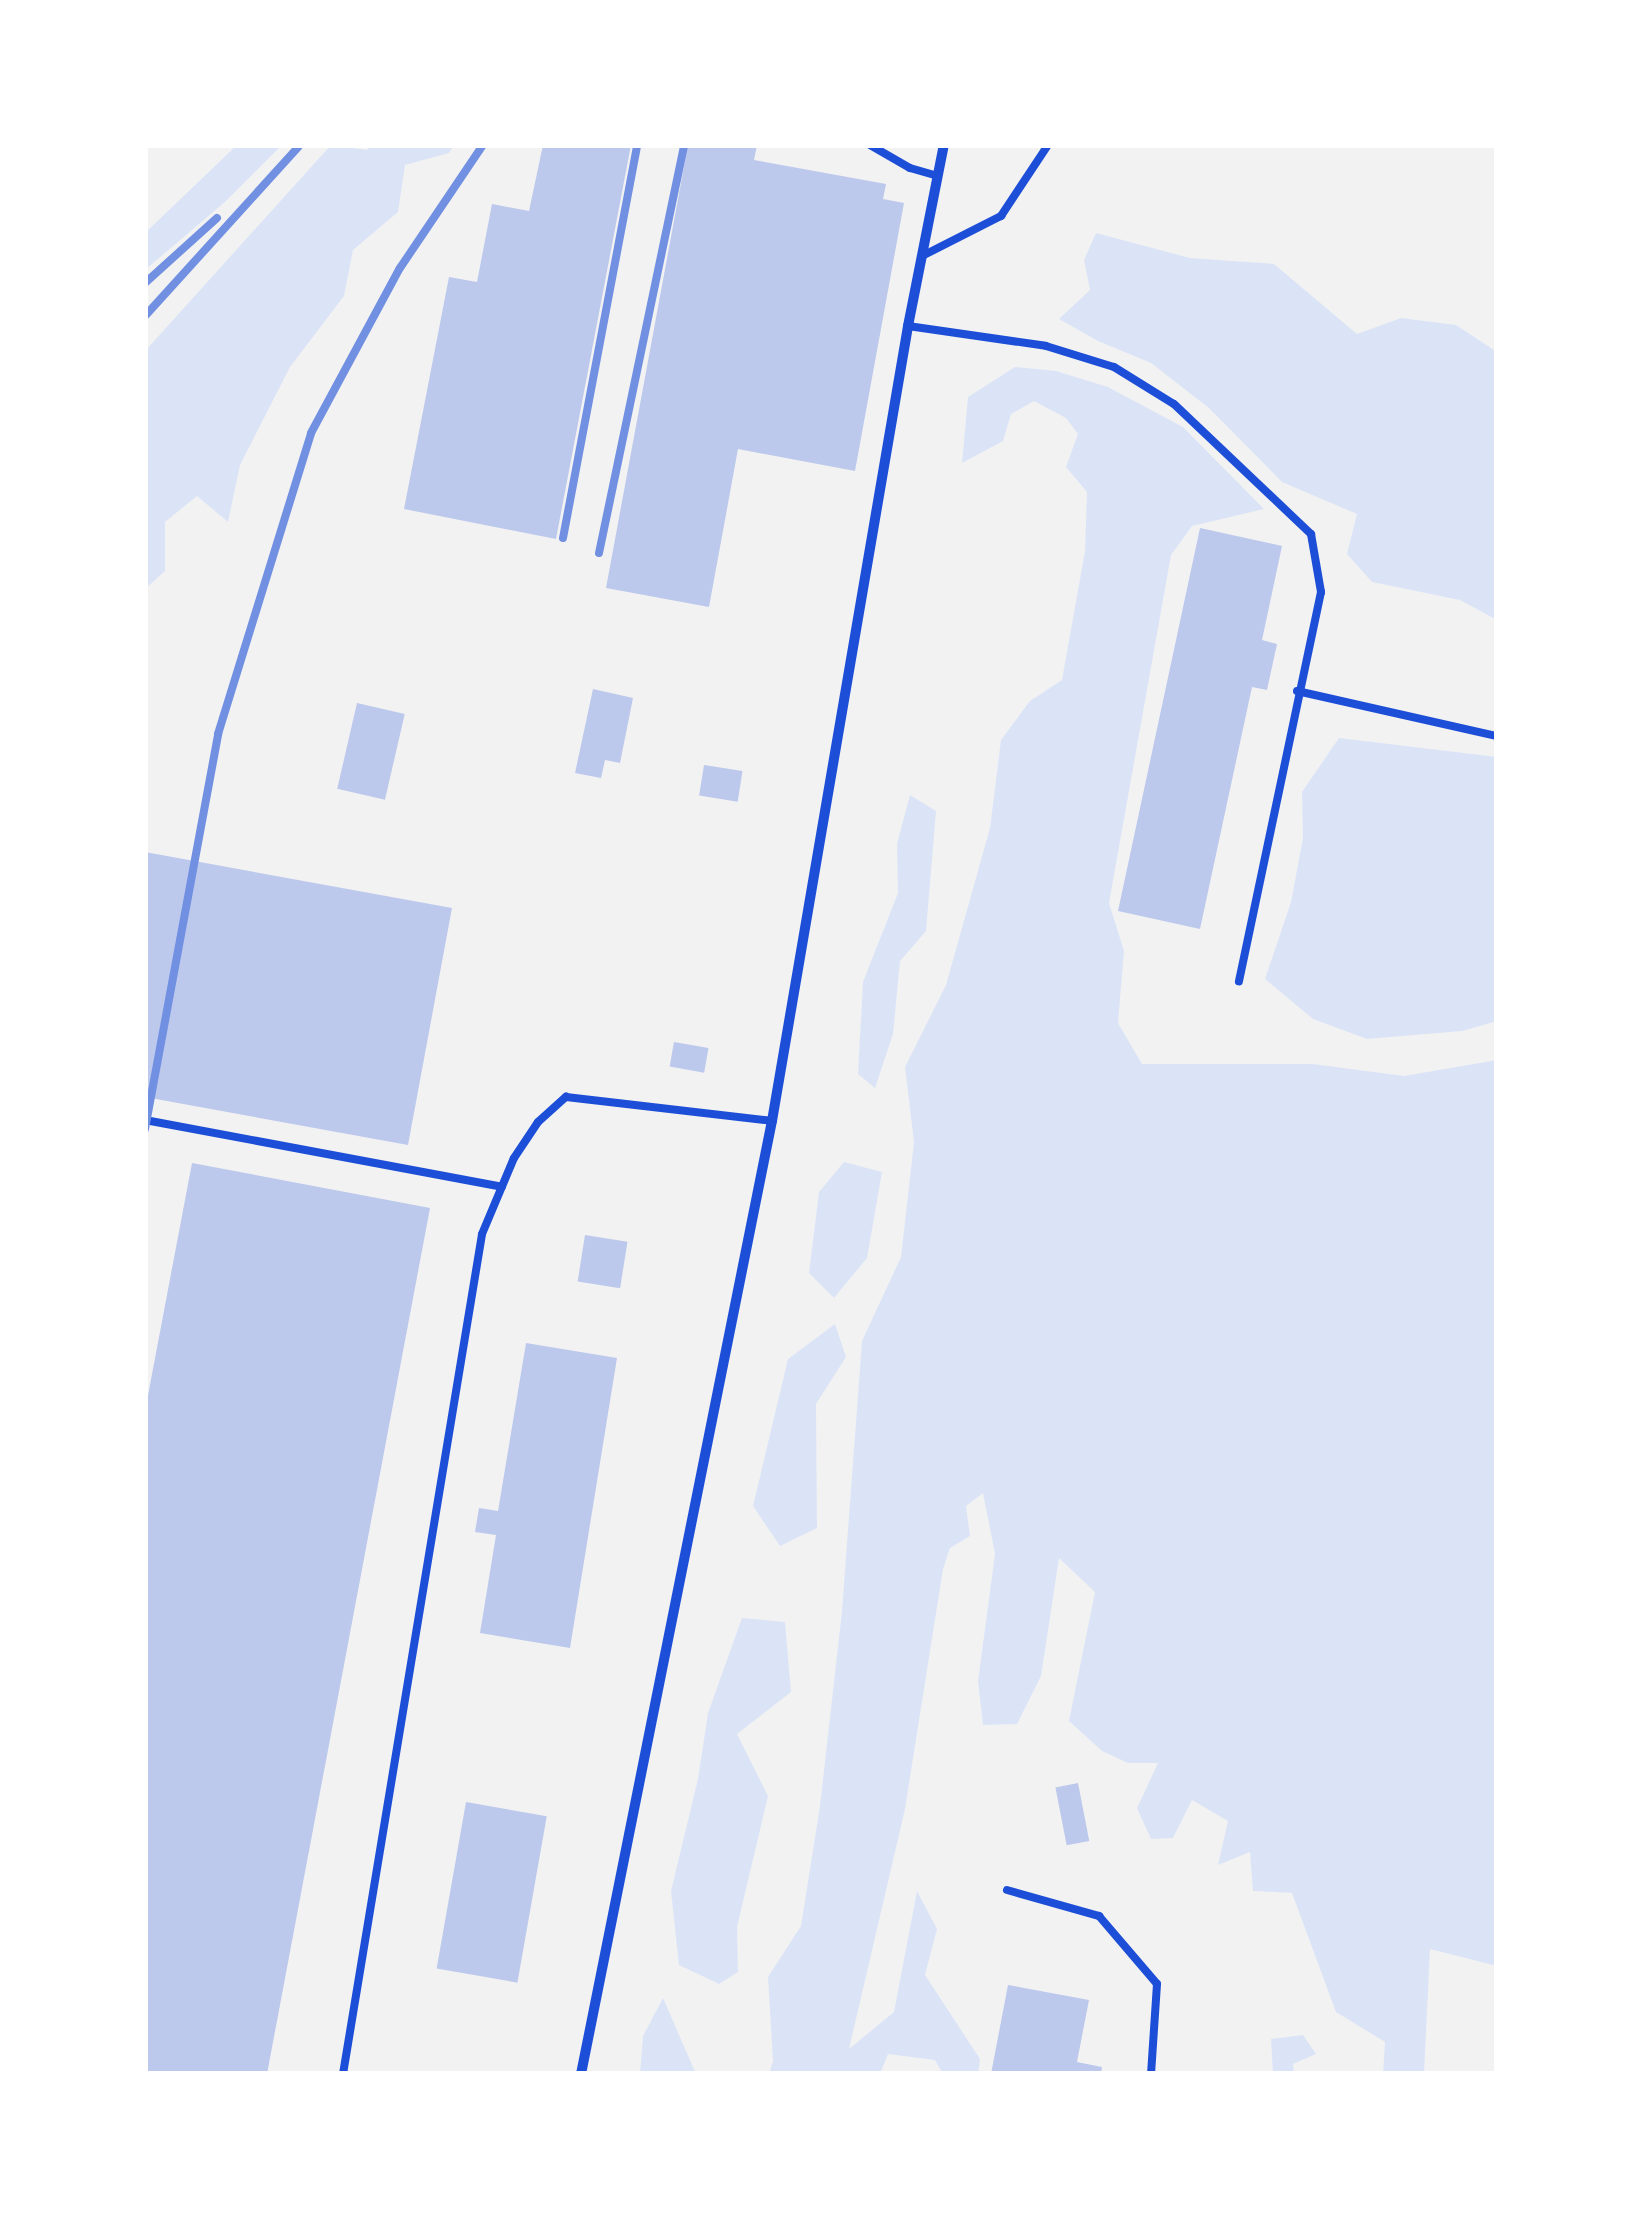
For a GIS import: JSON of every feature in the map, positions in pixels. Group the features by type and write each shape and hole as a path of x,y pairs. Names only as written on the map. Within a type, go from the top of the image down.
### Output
{"street":[{"path":"582,2074 772,1121 908,326 944,145"}],"lane":[{"path":"870,145 910,168 938,176"},
{"path":"922,256 1001,216 1048,145"},
{"path":"908,326 1046,346 1114,367 1174,404 1311,534 1321,592 1296,691 1238,980"},
{"path":"1296,691 1497,736"},
{"path":"342,2074 482,1234 514,1158 538,1122 566,1097 772,1121"},
{"path":"145,1120 502,1187"},
{"path":"1007,1890 1099,1916 1157,1984 1151,2074"}],"shaded area":[{"path":"237,145 282,145 226,201 145,270 145,233"},
{"path":"331,145 367,150 370,145 454,145 449,153 405,165 398,212 353,250 344,296 290,367 240,465 228,522 197,496 165,522 165,571 145,589 145,351"},
{"path":"1096,233 1190,258 1274,264 1357,334 1401,318 1456,325 1497,352 1497,620 1460,600 1372,582 1347,554 1357,514 1282,482 1209,408 1151,363 1098,341 1059,319 1090,290 1084,260"},
{"path":"1015,367 1056,371 1108,387 1183,427 1264,509 1192,526 1171,555 1109,903 1124,951 1118,1023 1142,1064 1313,1064 1404,1076 1497,1060 1497,1966 1430,1949 1424,2074 1383,2074 1385,2042 1336,2012 1292,1893 1253,1891 1250,1852 1218,1865 1228,1821 1192,1800 1173,1838 1151,1839 1137,1808 1158,1763 1128,1763 1102,1751 1069,1721 1095,1592 1059,1558 1041,1676 1017,1724 983,1725 978,1681 995,1554 983,1493 966,1506 970,1536 950,1548 943,1569 905,1809 849,2049 894,2012 917,1891 937,1929 925,1975 980,2059 978,2074 943,2074 935,2060 888,2054 880,2074 769,2074 773,2061 768,1977 801,1926 820,1806 842,1611 862,1341 901,1257 914,1142 905,1067 946,985 990,828 1001,740 1030,701 1062,680 1085,551 1087,492 1066,467 1078,434 1066,418 1034,401 1011,414 1003,441 962,463 968,397"},
{"path":"1339,738 1497,757 1497,1021 1462,1031 1367,1039 1313,1019 1265,979 1291,902 1303,838 1302,792"},
{"path":"910,795 936,811 926,931 900,961 893,1034 875,1088 858,1074 863,982 898,893 897,844"},
{"path":"844,1162 882,1172 867,1258 834,1298 809,1273 819,1192"},
{"path":"835,1324 846,1357 816,1404 817,1528 780,1546 753,1506 788,1359"},
{"path":"742,1618 785,1622 791,1692 737,1734 768,1796 737,1927 738,1972 719,1984 679,1965 671,1891 698,1779 708,1713"},
{"path":"663,1998 696,2074 640,2074 643,2036"},
{"path":"1303,2035 1316,2054 1293,2064 1294,2074 1273,2074 1271,2039"}],"building":[{"path":"543,145 631,145 556,539 404,509 449,277 477,282 492,204 529,211"},
{"path":"688,145 757,145 754,160 886,184 883,199 904,203 855,471 738,449 709,607 606,588"},
{"path":"1200,528 1282,546 1262,640 1277,644 1267,690 1252,687 1200,929 1118,911"},
{"path":"593,689 633,698 620,763 605,760 601,778 575,773"},
{"path":"357,703 405,714 385,800 337,789"},
{"path":"704,765 743,771 738,802 699,796"},
{"path":"145,852 452,908 408,1145 145,1097"},
{"path":"674,1042 708,1048 704,1073 670,1067"},
{"path":"192,1163 430,1208 267,2074 145,2074 145,1411"},
{"path":"585,1235 627,1242 620,1288 578,1281"},
{"path":"526,1343 617,1358 570,1648 480,1633 496,1535 475,1532 479,1508 498,1511"},
{"path":"1078,1783 1089,1841 1067,1845 1055,1787"},
{"path":"466,1802 547,1816 517,1983 437,1968"},
{"path":"1008,1985 1089,2000 1077,2062 1102,2067 1101,2074 991,2074"}],"railway":[{"path":"145,1129 218,734 311,433 400,268 483,145"},
{"path":"563,538 637,145"},
{"path":"599,553 684,145"},
{"path":"145,316 299,146"},
{"path":"145,283 217,218"}]}
